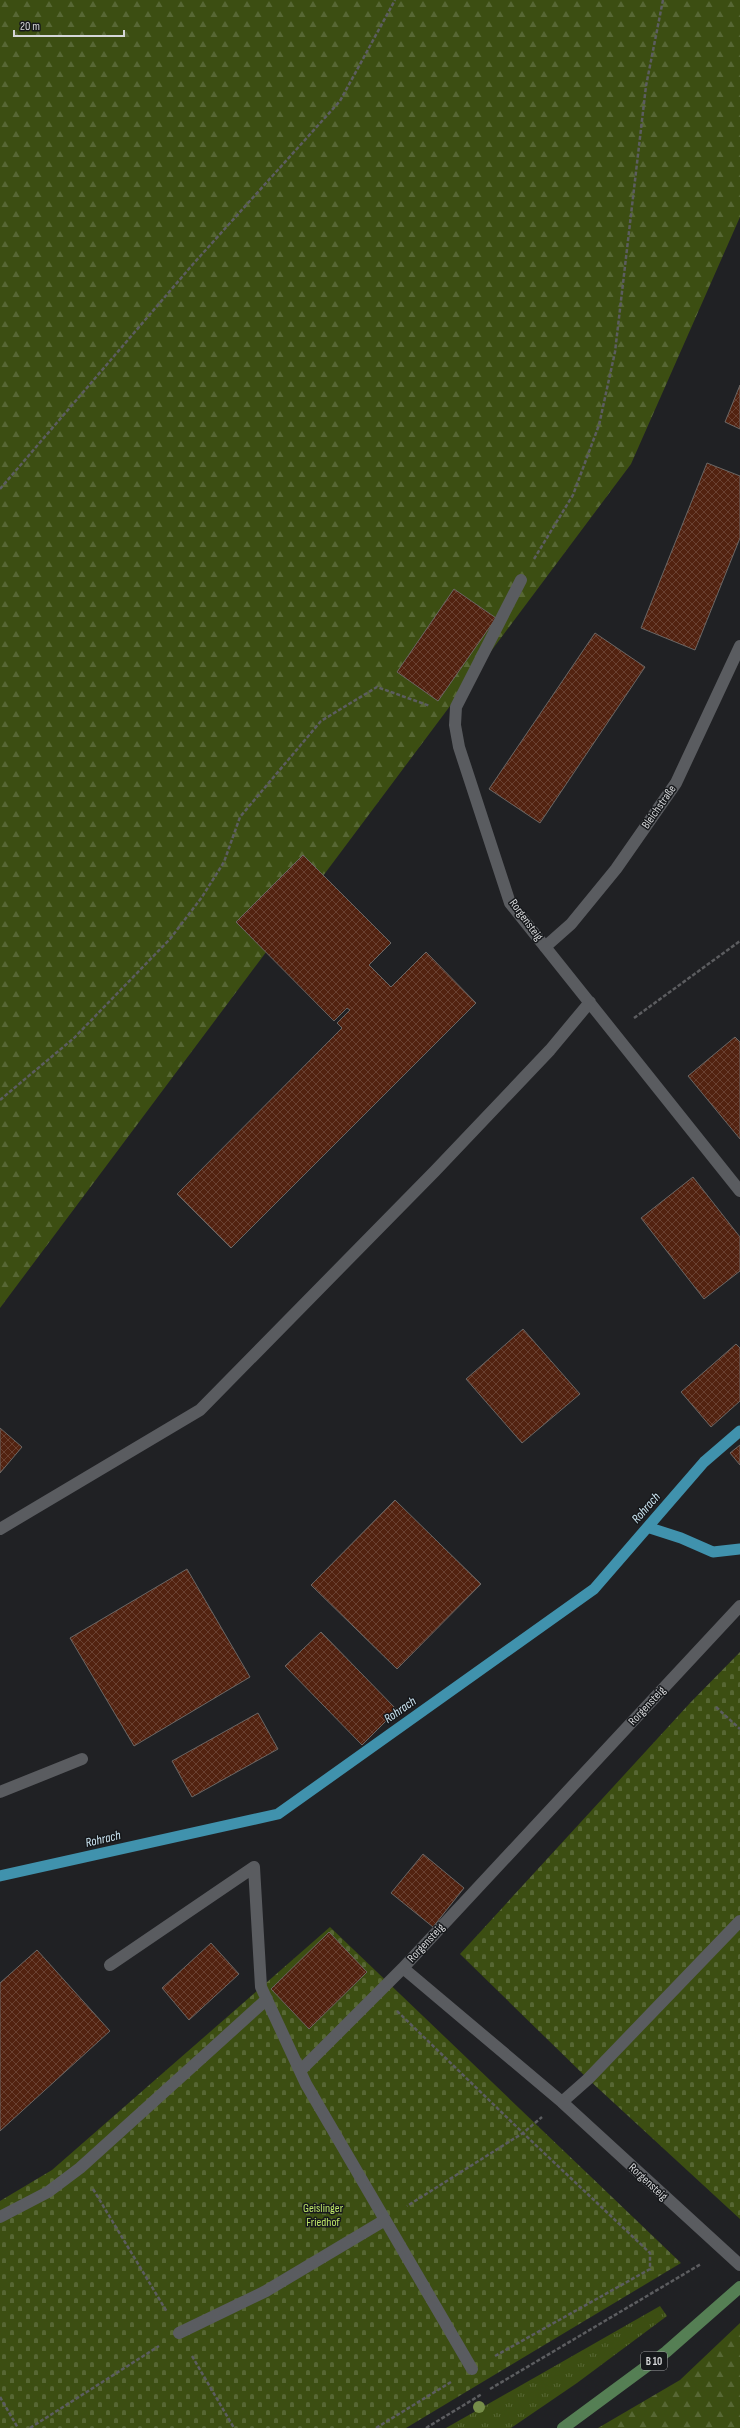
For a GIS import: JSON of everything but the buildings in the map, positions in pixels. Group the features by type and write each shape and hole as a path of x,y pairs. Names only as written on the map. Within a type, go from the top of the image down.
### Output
{"main road":[{"name":"B 10","path":"563,2428 666,2352 740,2287"}],"street":[{"name":"Rorgensteig","path":"521,580 456,707 455,725 459,747 510,903 740,1191"},
{"name":"Bleichstraße","path":"545,947 571,924 616,868 676,783 740,646"},
{"path":"0,1529 200,1410 550,1050 590,1002"},
{"name":"Rorgensteig","path":"740,1606 403,1968 562,2102 740,2265"},
{"path":"0,1792 82,1759"},
{"path":"110,1965 254,1867 261,1987 266,1999 300,2072 472,2369"},
{"path":"562,2102 588,2079 740,1921"},
{"path":"300,2072 403,1968"},
{"path":"0,2218 48,2192 80,2168 266,1999"},
{"path":"179,2333 266,2291 385,2220"}],"path":[{"path":"0,489 194,263 340,101 395,0"},
{"path":"521,580 573,495 599,425 615,352 646,86 663,0"},
{"path":"0,1100 74,1038 170,939 202,897 224,862 240,817 321,721 377,687 456,716"},
{"path":"614,1032 740,941"},
{"path":"716,1707 740,1729"},
{"path":"376,2428 472,2369 650,2269 650,2253 523,2133 378,1992"},
{"path":"385,2220 523,2133 562,2102"},
{"path":"80,2168 234,2428"},
{"path":"426,2428 723,2251"},
{"path":"30,2428 179,2333"},
{"path":"0,2397 18,2428"}],"green space":[{"path":"0,0 740,0 740,217 631,464 0,1308"},
{"path":"740,1652 740,2219 588,2079 460,1954 690,1703"},
{"name":"Geislinger Friedhof","path":"330,1927 681,2263 406,2428 0,2428 0,2201 52,2170"},
{"path":"660,2306 667,2316 577,2383 511,2428 446,2428"},
{"path":"740,2323 740,2428 598,2428 680,2380"}],"waterway":[{"name":"Rohrach","path":"0,1876 278,1814 594,1589 704,1462 740,1431"},
{"path":"650,1528 681,1538 713,1552 740,1549"}]}
